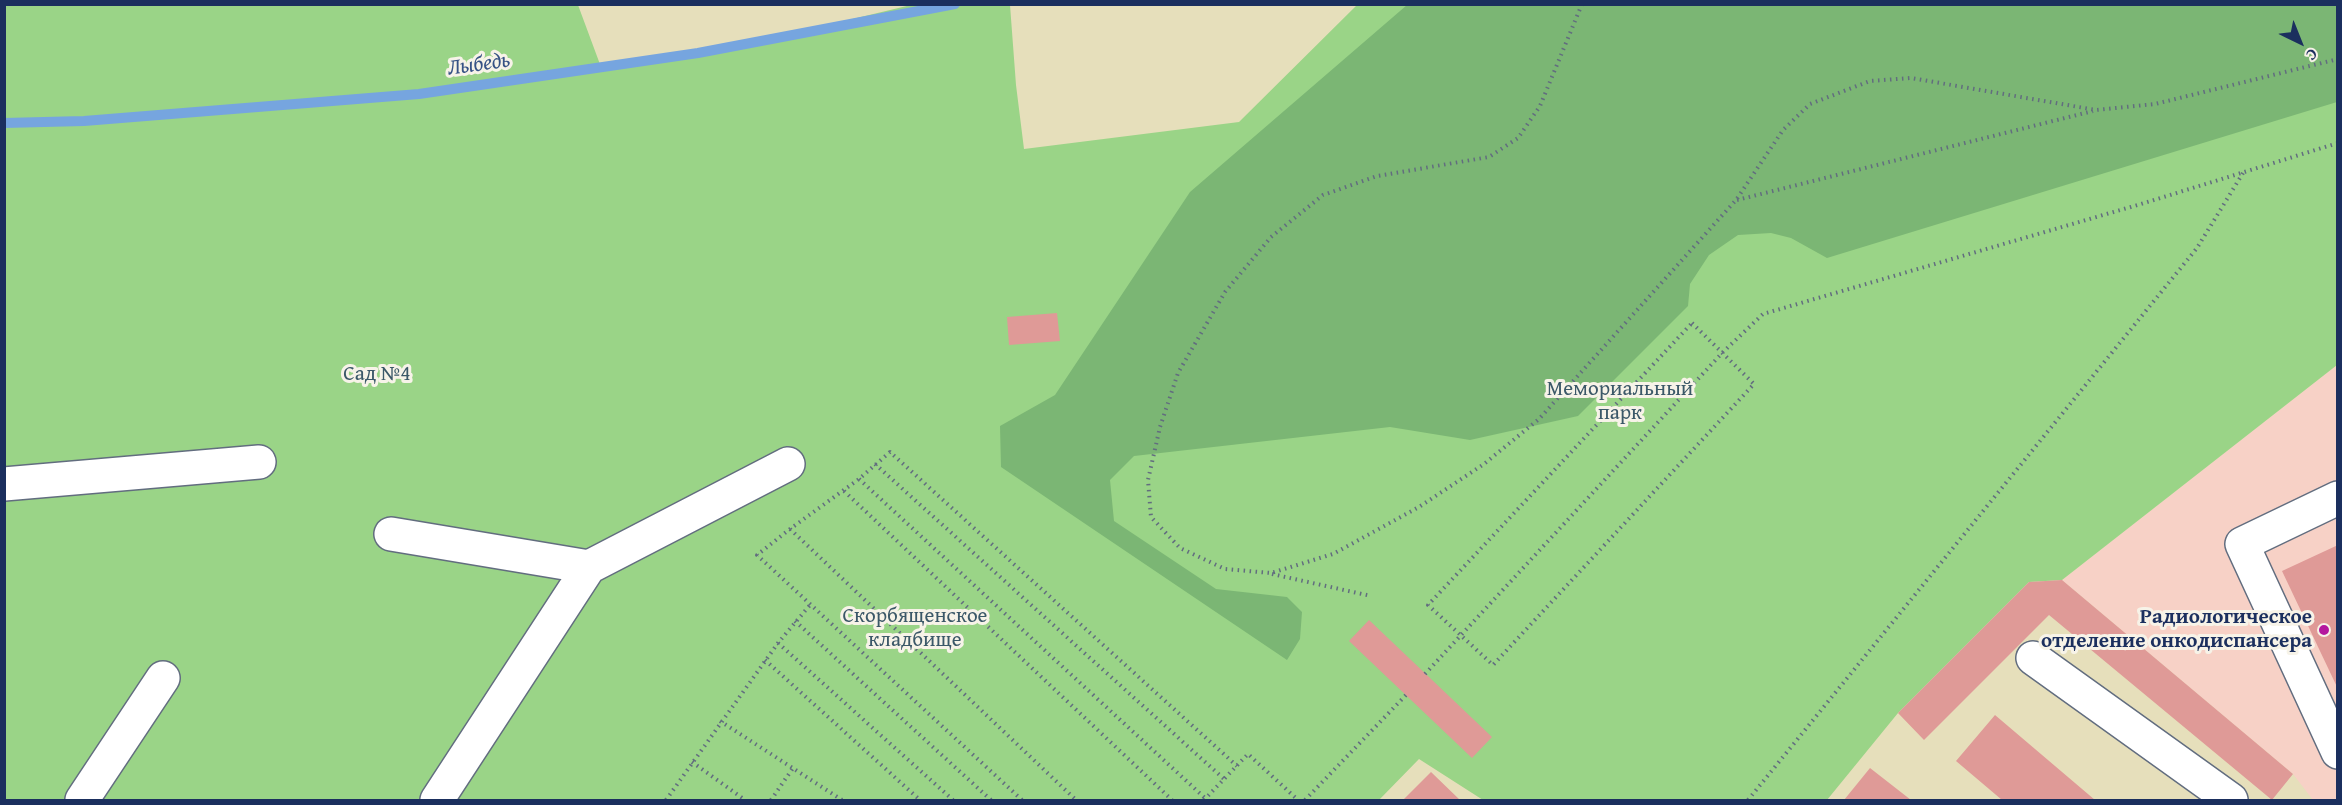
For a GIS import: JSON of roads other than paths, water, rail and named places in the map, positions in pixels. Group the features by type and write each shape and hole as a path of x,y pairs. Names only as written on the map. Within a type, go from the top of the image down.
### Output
{"lane":[{"path":"4,484 259,462"},
{"path":"437,801 589,567 788,464"},
{"path":"2337,498 2242,544 2337,752"},
{"path":"391,534 589,567"},
{"path":"2033,658 2231,801"},
{"path":"82,801 164,678"}],"waterway":[{"name":"Лыбедь","path":"4,123 84,121 419,94 698,53 955,4"}],"place":[{"name":"Радиологическое отделение онкодиспансера","path":"2324,630"}],"park label":[{"name":"Сад №4","path":"377,375"},
{"name":"Мемориальный парк","path":"1620,402"},
{"name":"Скорбященское кладбище","path":"915,629"}]}
